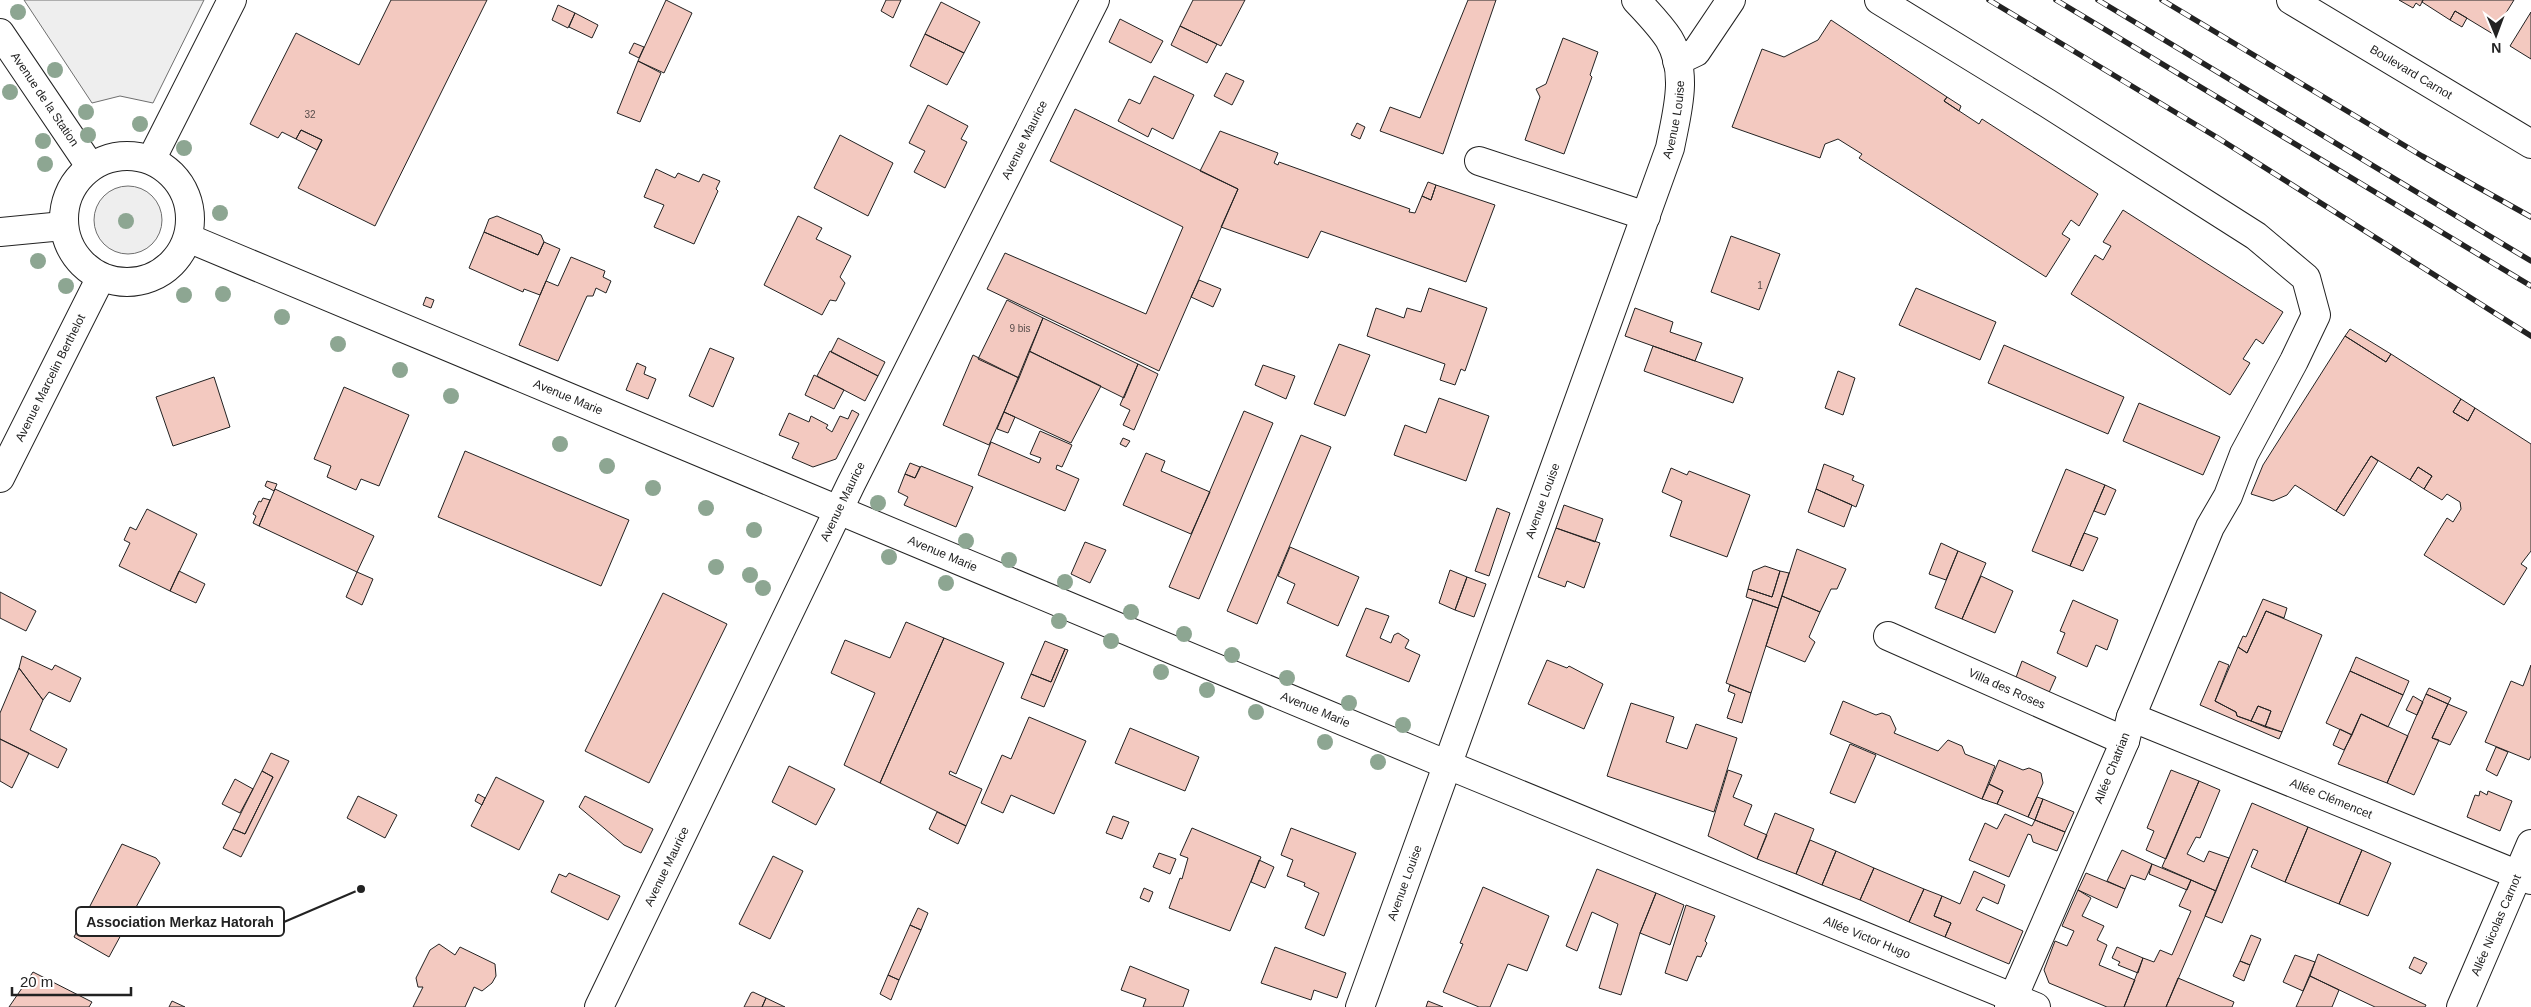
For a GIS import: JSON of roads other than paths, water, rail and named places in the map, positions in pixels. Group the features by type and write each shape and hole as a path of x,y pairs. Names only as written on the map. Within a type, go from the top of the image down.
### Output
{"street":[{"path":"151,160 232,0"},
{"name":"Avenue Maurice","path":"599,1007 838,511 1095,0"},
{"name":"Avenue Louise","path":"1360,1007 1670,148 1682,87 1677,61 1669,39 1636,0"},
{"path":"1677,61 1696,52 1731,0"},
{"name":"Allée Chatrian","path":"1879,0 2047,103 2256,236 2306,278 2316,315 2294,361 2244,454 2228,496 2210,528 2019,1003"},
{"name":"Boulevard Carnot","path":"2291,0 2531,144"},
{"name":"Avenue de la Station","path":"0,33 90,166"},
{"path":"130,155 151,160 167,169 180,183 188,201 190,220 188,238 178,257 162,272 143,280 121,283 101,277 86,268 75,257 67,242 63,226 68,192 77,178 90,166 109,157 130,155"},
{"path":"1479,161 1646,216"},
{"path":"0,232 63,226"},
{"name":"Avenue Marie","path":"188,238 1448,765 1699,867"},
{"name":"Avenue Marcelin Berthelot","path":"0,478 101,277"},
{"name":"Villa des Roses","path":"1888,636 2128,729"},
{"name":"Allée Clémencet","path":"2128,729 2525,878"},
{"name":"Allée Nicolas Carnot","path":"2461,1007 2525,878 2531,844"},
{"name":"Allée Victor Hugo","path":"1699,867 2019,1003"}],"railway":[{"path":"1989,0 2218,138 2531,336"},
{"path":"2056,0 2531,286"},
{"path":"2098,0 2531,261"},
{"path":"2162,0 2422,156 2531,217"}],"place":[{"name":"Association Merkaz Hatorah","path":"361,889"}]}
